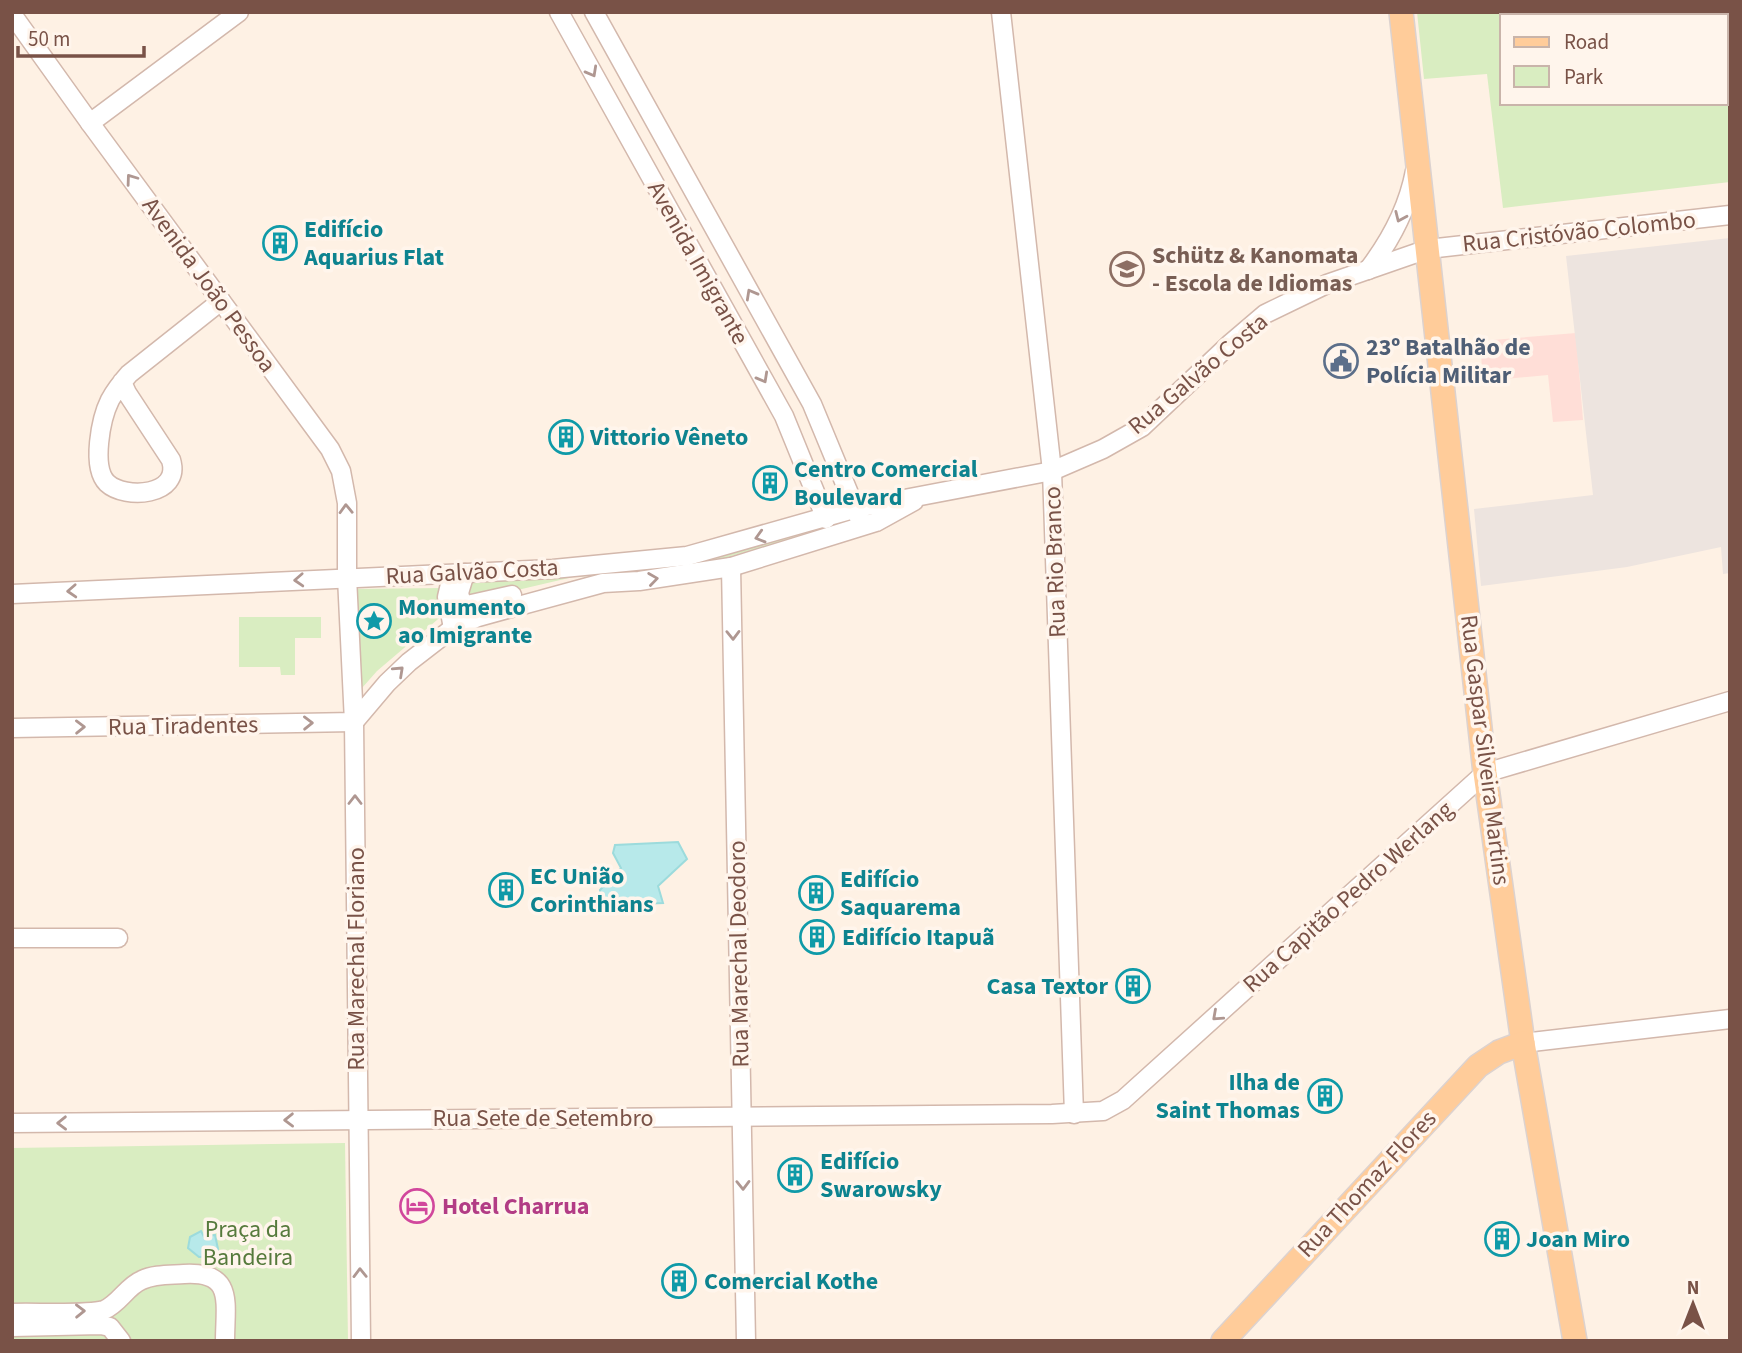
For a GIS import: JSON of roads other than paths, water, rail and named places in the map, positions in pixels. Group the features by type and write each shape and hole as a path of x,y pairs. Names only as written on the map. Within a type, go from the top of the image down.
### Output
{"main road":[{"name":"Rua Gaspar Silveira Martins","path":"1401,12 1485,773 1523,1043 1575,1341"},
{"name":"Rua Thomaz Flores","path":"1223,1341 1478,1066 1499,1052 1523,1043"}],"street":[{"path":"90,123 239,12"},
{"name":"Avenida Imigrante","path":"559,12 784,416 826,519"},
{"name":"Avenida Imigrante","path":"594,12 813,404 857,508"},
{"name":"Rua Rio Branco","path":"1002,12 1052,471 1074,1114"},
{"name":"Avenida João Pessoa","path":"12,14 330,449 345,486 347,577"},
{"name":"Rua Gaspar Silveira Martins","path":"1368,270 1384,249 1402,213 1418,157"},
{"name":"Rua Cristóvão Colombo","path":"1428,249 1730,215"},
{"name":"Rua Galvão Costa","path":"12,594 553,569 687,556 826,519 857,508 1052,471 1103,449 1142,427 1265,314 1327,284 1428,249"},
{"path":"122,382 171,460 174,470 172,479 166,485 142,492 127,492 116,490 104,481 99,466 102,421 109,402 122,382 221,301"},
{"name":"Rua Galvão Costa","path":"354,722 387,683 418,654 453,628 509,607 603,583 639,581 731,567 885,518 923,495"},
{"path":"857,508 861,521 857,528"},
{"name":"Rua Marechal Deodoro","path":"731,567 746,1341"},
{"path":"459,574 460,600 467,605 573,584 603,583"},
{"path":"453,628 447,597 459,574"},
{"name":"Rua Marechal Floriano","path":"347,577 354,722 361,1341"},
{"name":"Rua Capitão Pedro Werlang","path":"1074,1114 1103,1111 1123,1100 1485,773 1730,701"},
{"name":"Rua Tiradentes","path":"12,728 354,722"},
{"path":"12,938 118,938"},
{"path":"1523,1043 1730,1019"},
{"name":"Rua Sete de Setembro","path":"12,1123 1074,1114"},
{"path":"12,1313 101,1311 116,1303 140,1280 197,1273 212,1276 221,1284 224,1296 225,1341"},
{"path":"12,1327 101,1325 110,1327 121,1341"}],"water":[{"path":"678,842 687,859 658,886 663,903 610,905 600,900 600,890 621,868 613,853 615,845"},
{"path":"201,1231 204,1237 215,1235 218,1249 215,1256 199,1257 188,1248 190,1237"}],"place":[{"name":"Edifício Aquarius Flat","path":"280,243"},
{"name":"Schütz & Kanomata - Escola de Idiomas","path":"1127,269"},
{"name":"23º Batalhão de Polícia Militar","path":"1341,361"},
{"name":"Vittorio Vêneto","path":"566,437"},
{"name":"Centro Comercial Boulevard","path":"770,483"},
{"name":"Monumento ao Imigrante","path":"374,621"},
{"name":"EC União Corinthians","path":"506,890"},
{"name":"Edifício Saquarema","path":"816,893"},
{"name":"Edifício Itapuã","path":"817,937"},
{"name":"Casa Textor","path":"1133,986"},
{"name":"Ilha de Saint Thomas","path":"1325,1096"},
{"name":"Edifício Swarowsky","path":"795,1175"},
{"name":"Hotel Charrua","path":"417,1206"},
{"name":"Joan Miro","path":"1502,1239"},
{"name":"Comercial Kothe","path":"679,1281"}],"park label":[{"name":"Praça da Bandeira","path":"248,1243"}]}
